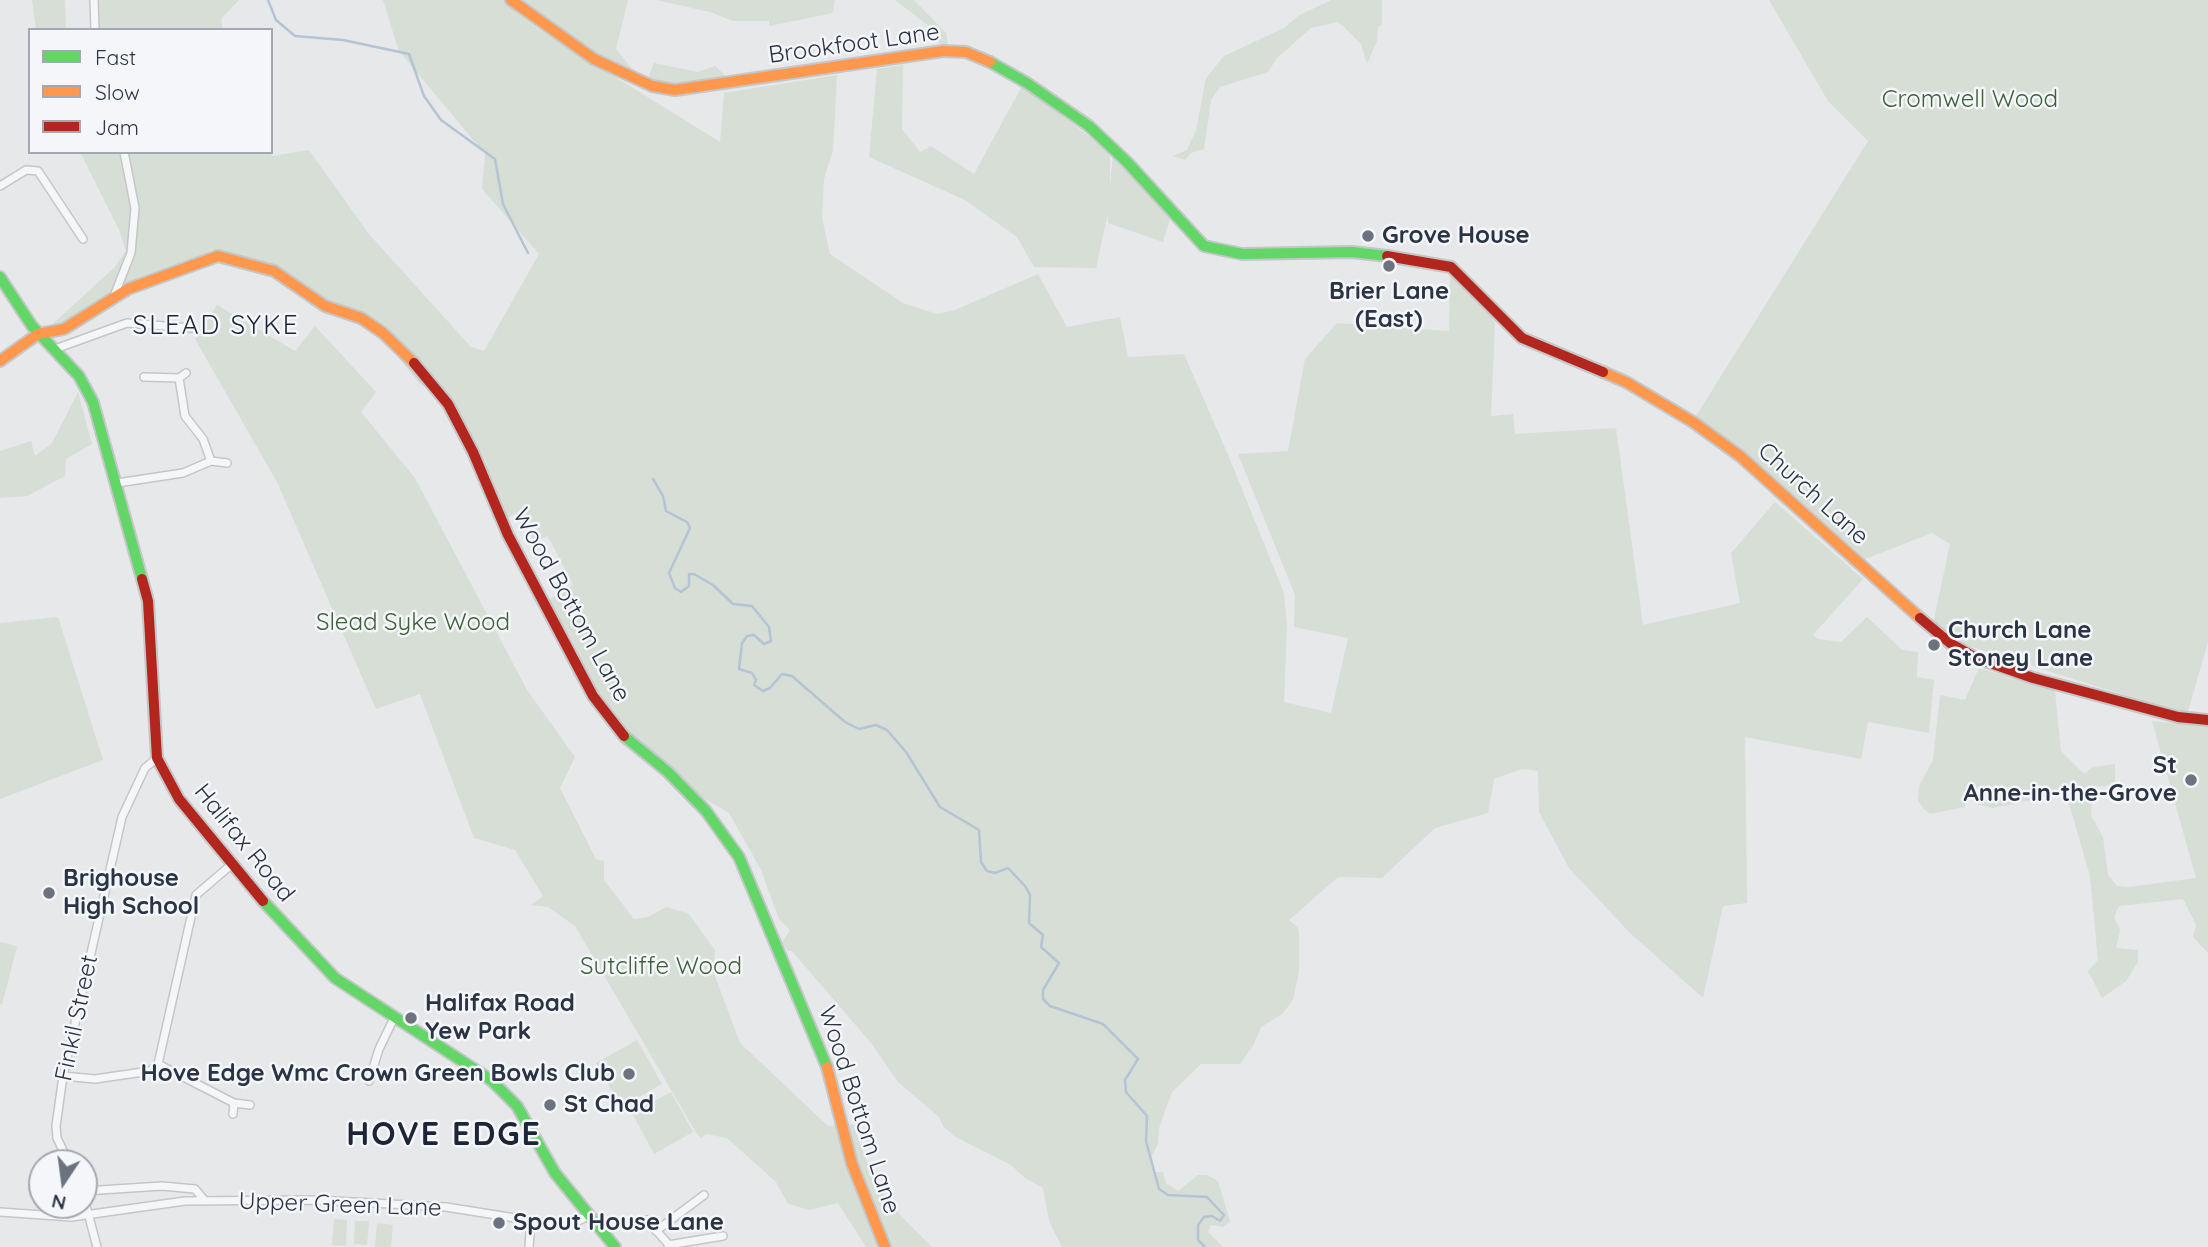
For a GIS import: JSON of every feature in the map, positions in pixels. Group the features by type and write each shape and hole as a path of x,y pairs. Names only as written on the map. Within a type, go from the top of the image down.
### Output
{"street":[{"path":"94,0 95,28"},
{"name":"Brookfoot Lane","path":"511,0 594,59 652,86 676,90 943,51 966,52 1027,83 1089,126 1127,162 1204,246 1242,254 1352,252 1408,259"},
{"path":"0,361 38,334 64,329 114,296 131,253 135,208 124,154"},
{"path":"0,186 26,170 38,171 83,239"},
{"name":"Wood Bottom Lane","path":"114,296 218,257 244,261 274,271 325,306 361,318 383,333 448,404 473,452 508,535 593,696 617,731 668,772 706,811 738,857 824,1057 852,1164 885,1247"},
{"name":"Church Lane","path":"1408,259 1451,267 1522,338 1626,382 1703,429 1791,500 1899,601 1950,643 1976,658 2033,678 2178,717 2208,720"},
{"name":"Halifax Road","path":"0,277 38,334 55,349 86,387 117,483 148,601 157,758 185,809 300,943 335,978 491,1080 517,1106 555,1173 615,1247"},
{"path":"55,349 127,323 191,328"},
{"path":"144,377 182,376 185,416 203,439 211,461"},
{"path":"117,483 183,473 211,461 227,463"},
{"name":"Finkil Street","path":"62,1149 57,1138 56,1126 63,1076 122,817 145,768 157,758"},
{"path":"63,1076 95,1079 150,1071 158,1064 196,895 231,865"},
{"path":"369,1081 379,1049 394,1018"},
{"path":"158,1064 234,1103 250,1105"},
{"path":"233,1114 234,1103"},
{"path":"98,1190 162,1185 195,1189 205,1201"},
{"path":"656,1231 704,1195"},
{"name":"Upper Green Lane","path":"98,1215 205,1201 316,1200 446,1207 559,1225 576,1222 588,1216"},
{"name":"Upper Green Lane","path":"0,1212 28,1213"},
{"path":"90,1219 97,1247"},
{"path":"528,1247 531,1220"},
{"path":"647,1220 669,1246 723,1236"}],"green space":[{"path":"32,0 65,0 66,28 36,28"},
{"path":"98,0 239,0 221,19 223,28 98,28"},
{"path":"383,0 506,0 514,11 541,31 720,142 724,93 837,75 833,151 824,179 822,218 830,254 903,303 937,314 955,310 1038,274 1067,327 1120,317 1128,357 1184,354 1284,593 1287,626 1284,702 1331,713 1348,638 1294,627 1295,595 1238,454 1288,451 1305,359 1337,323 1449,331 1450,276 1475,293 1495,323 1491,416 1513,414 1515,434 1616,428 1643,625 1740,603 1731,553 1775,502 1863,579 1813,635 1818,639 1841,642 1867,617 1902,650 1918,652 1917,677 1934,680 1929,733 1868,722 1861,759 1745,737 1747,903 1723,906 1703,998 1629,932 1569,868 1539,812 1538,771 1522,769 1494,779 1488,813 1435,828 1382,878 1338,877 1289,920 1298,928 1299,937 1299,972 1293,1000 1282,1014 1261,1027 1253,1046 1240,1064 1201,1064 1172,1092 1159,1128 1158,1144 1151,1157 1155,1172 1163,1172 1166,1183 1178,1191 1198,1175 1207,1175 1218,1181 1230,1221 1223,1227 1211,1225 1208,1232 1223,1247 1062,1247 1049,1221 1043,1188 1025,1178 1011,1165 954,1136 943,1126 939,1117 898,1082 871,1043 792,951 788,951 782,942 790,930 779,919 761,870 729,813 700,796 661,757 626,733 601,702 573,642 548,600 573,585 551,542 547,536 535,542 519,512 505,519 493,494 486,462 451,404 419,383 381,336 277,269 244,257 212,250 193,262 108,293 53,330 46,330 115,267 126,251 119,230 81,154 272,156 309,150 368,233 471,347 484,351 539,254 482,189 485,154 399,51"},
{"path":"521,0 628,0 616,49 633,70 632,73 585,49"},
{"path":"656,0 835,0 833,13 769,26 769,21 733,21 710,12"},
{"path":"895,0 914,0 946,33 948,44 940,44 929,26"},
{"path":"1331,0 1382,0 1382,25 1378,27 1377,41 1367,64 1361,44 1337,22 1311,28 1277,58 1268,72 1220,87 1211,100 1204,149 1191,153 1185,160 1173,156 1187,150 1196,130 1206,78 1224,56 1284,28 1298,16"},
{"name":"Cromwell Wood","path":"1769,0 2208,0 2208,642 2187,715 1969,646 1933,624 1950,544 1932,533 1865,559 1768,472 1696,416 1868,141 1828,101"},
{"path":"654,63 698,72 715,66 725,75 723,78 679,86 661,84 648,78"},
{"path":"903,65 902,129 920,152 931,146 974,174 1022,86 1110,152 1110,186 1113,154 1170,219 1163,242 1108,223 1108,213 1096,268 1034,267 1017,237 965,200 869,157 877,69"},
{"name":"Slead Syke Wood","path":"217,305 295,351 315,326 376,392 361,412 415,478 527,690 575,757 560,788 596,859 604,861 604,880 634,919 648,917 666,907 688,913 715,950 713,971 740,1043 828,1126 853,1124 874,1181 902,1217 932,1247 866,1247 838,1203 810,1210 788,1204 776,1182 727,1138 706,1134 701,1138 697,1134 575,926 548,907 531,905 543,896 515,850 474,838 420,694 376,709 277,482 195,339"},
{"path":"78,392 92,444 66,459 65,476 27,496 0,498 0,451 31,441 35,456 52,443"},
{"path":"58,617 103,760 0,799 0,623"},
{"path":"1979,668 2055,691 2061,751 2084,774 2093,767 2115,764 2115,785 2088,787 2092,799 2091,815 2103,837 2108,875 2117,886 2129,887 2196,878 2152,721 2208,727 2208,953 2193,937 2196,925 2183,899 2119,906 2114,917 2120,930 2116,948 2138,950 2138,962 2126,981 2102,998 2088,971 2098,960 2090,876 2066,793 1992,808 1978,804 1974,793 1966,795 1965,807 1930,814 1924,809 1918,801 1919,786 1933,760 1940,695 1965,700"},
{"path":"0,942 17,946 2,1005 0,1004"},
{"name":"Hove Edge Wmc Crown Green Bowls Club","path":"637,1040 662,1084 621,1107 596,1063"},
{"name":"Hove Edge Wmc Crown Green Bowls Club","path":"671,1092 693,1132 654,1154 632,1113"},
{"path":"334,1219 347,1220 346,1246 332,1245"},
{"path":"355,1221 369,1221 367,1245 354,1244"},
{"path":"377,1223 393,1225 391,1247 375,1247"}],"waterway":[{"path":"268,0 276,20 295,36 343,40 409,54 424,96 441,120 495,159 503,204 528,253"},
{"path":"653,479 663,496 666,511 687,522 690,528 669,573 675,588 681,592 689,586 689,574 694,574 713,585 733,604 752,606 769,627 771,641 764,644 754,635 747,636 742,643 739,669 752,673 756,680 754,685 763,691 770,688 782,674 792,676 845,722 859,729 876,725 887,730 906,752 940,807 979,830 981,862 987,871 995,873 1008,868 1025,886 1030,895 1029,923 1043,935 1041,947 1059,963 1043,990 1043,999 1050,1006 1103,1024 1138,1059 1125,1080 1126,1092 1147,1116 1146,1141 1159,1189 1168,1195 1207,1197 1224,1215 1220,1221 1212,1216 1204,1217 1198,1225 1198,1240 1205,1247"}],"traffic: fast":[{"path":"990,62 1027,83 1089,126 1127,162 1204,246 1242,254 1352,252 1387,256"},
{"path":"0,277 32,326 79,376 93,402 142,579"},
{"path":"624,736 668,772 706,811 739,857 827,1067"},
{"path":"263,901 335,978 491,1080 517,1106 555,1173 615,1247"}],"traffic: slow":[{"path":"511,0 594,59 652,86 675,90 943,51 966,52 990,62"},
{"path":"0,361 38,334 64,329 128,289 218,256 274,271 325,306 361,318 383,333 414,363"},
{"path":"1603,372 1626,382 1693,422 1740,456 1920,618"},
{"path":"827,1067 852,1164 885,1247"}],"traffic: jam":[{"path":"1387,256 1451,267 1522,338 1603,372"},
{"path":"414,363 448,404 473,452 508,535 593,696 624,736"},
{"path":"142,579 148,601 157,758 179,799 263,901"},
{"path":"1920,618 1950,643 1976,658 2033,678 2178,717 2208,720"}],"place":[{"name":"Grove House","path":"1368,236"},
{"name":"Brier Lane (East)","path":"1389,266"},
{"name":"Church Lane Stoney Lane","path":"1934,645"},
{"name":"St Anne-in-the-Grove","path":"2191,780"},
{"name":"Brighouse High School","path":"49,893"},
{"name":"Halifax Road Yew Park","path":"411,1018"},
{"name":"Hove Edge Wmc Crown Green Bowls Club","path":"629,1074"},
{"name":"St Chad","path":"550,1105"},
{"name":"Spout House Lane","path":"499,1223"}],"district":[{"name":"SLEAD SYKE","path":"216,326"},
{"name":"HOVE EDGE","path":"444,1135"}],"park label":[{"name":"Sutcliffe Wood","path":"661,967"}]}
